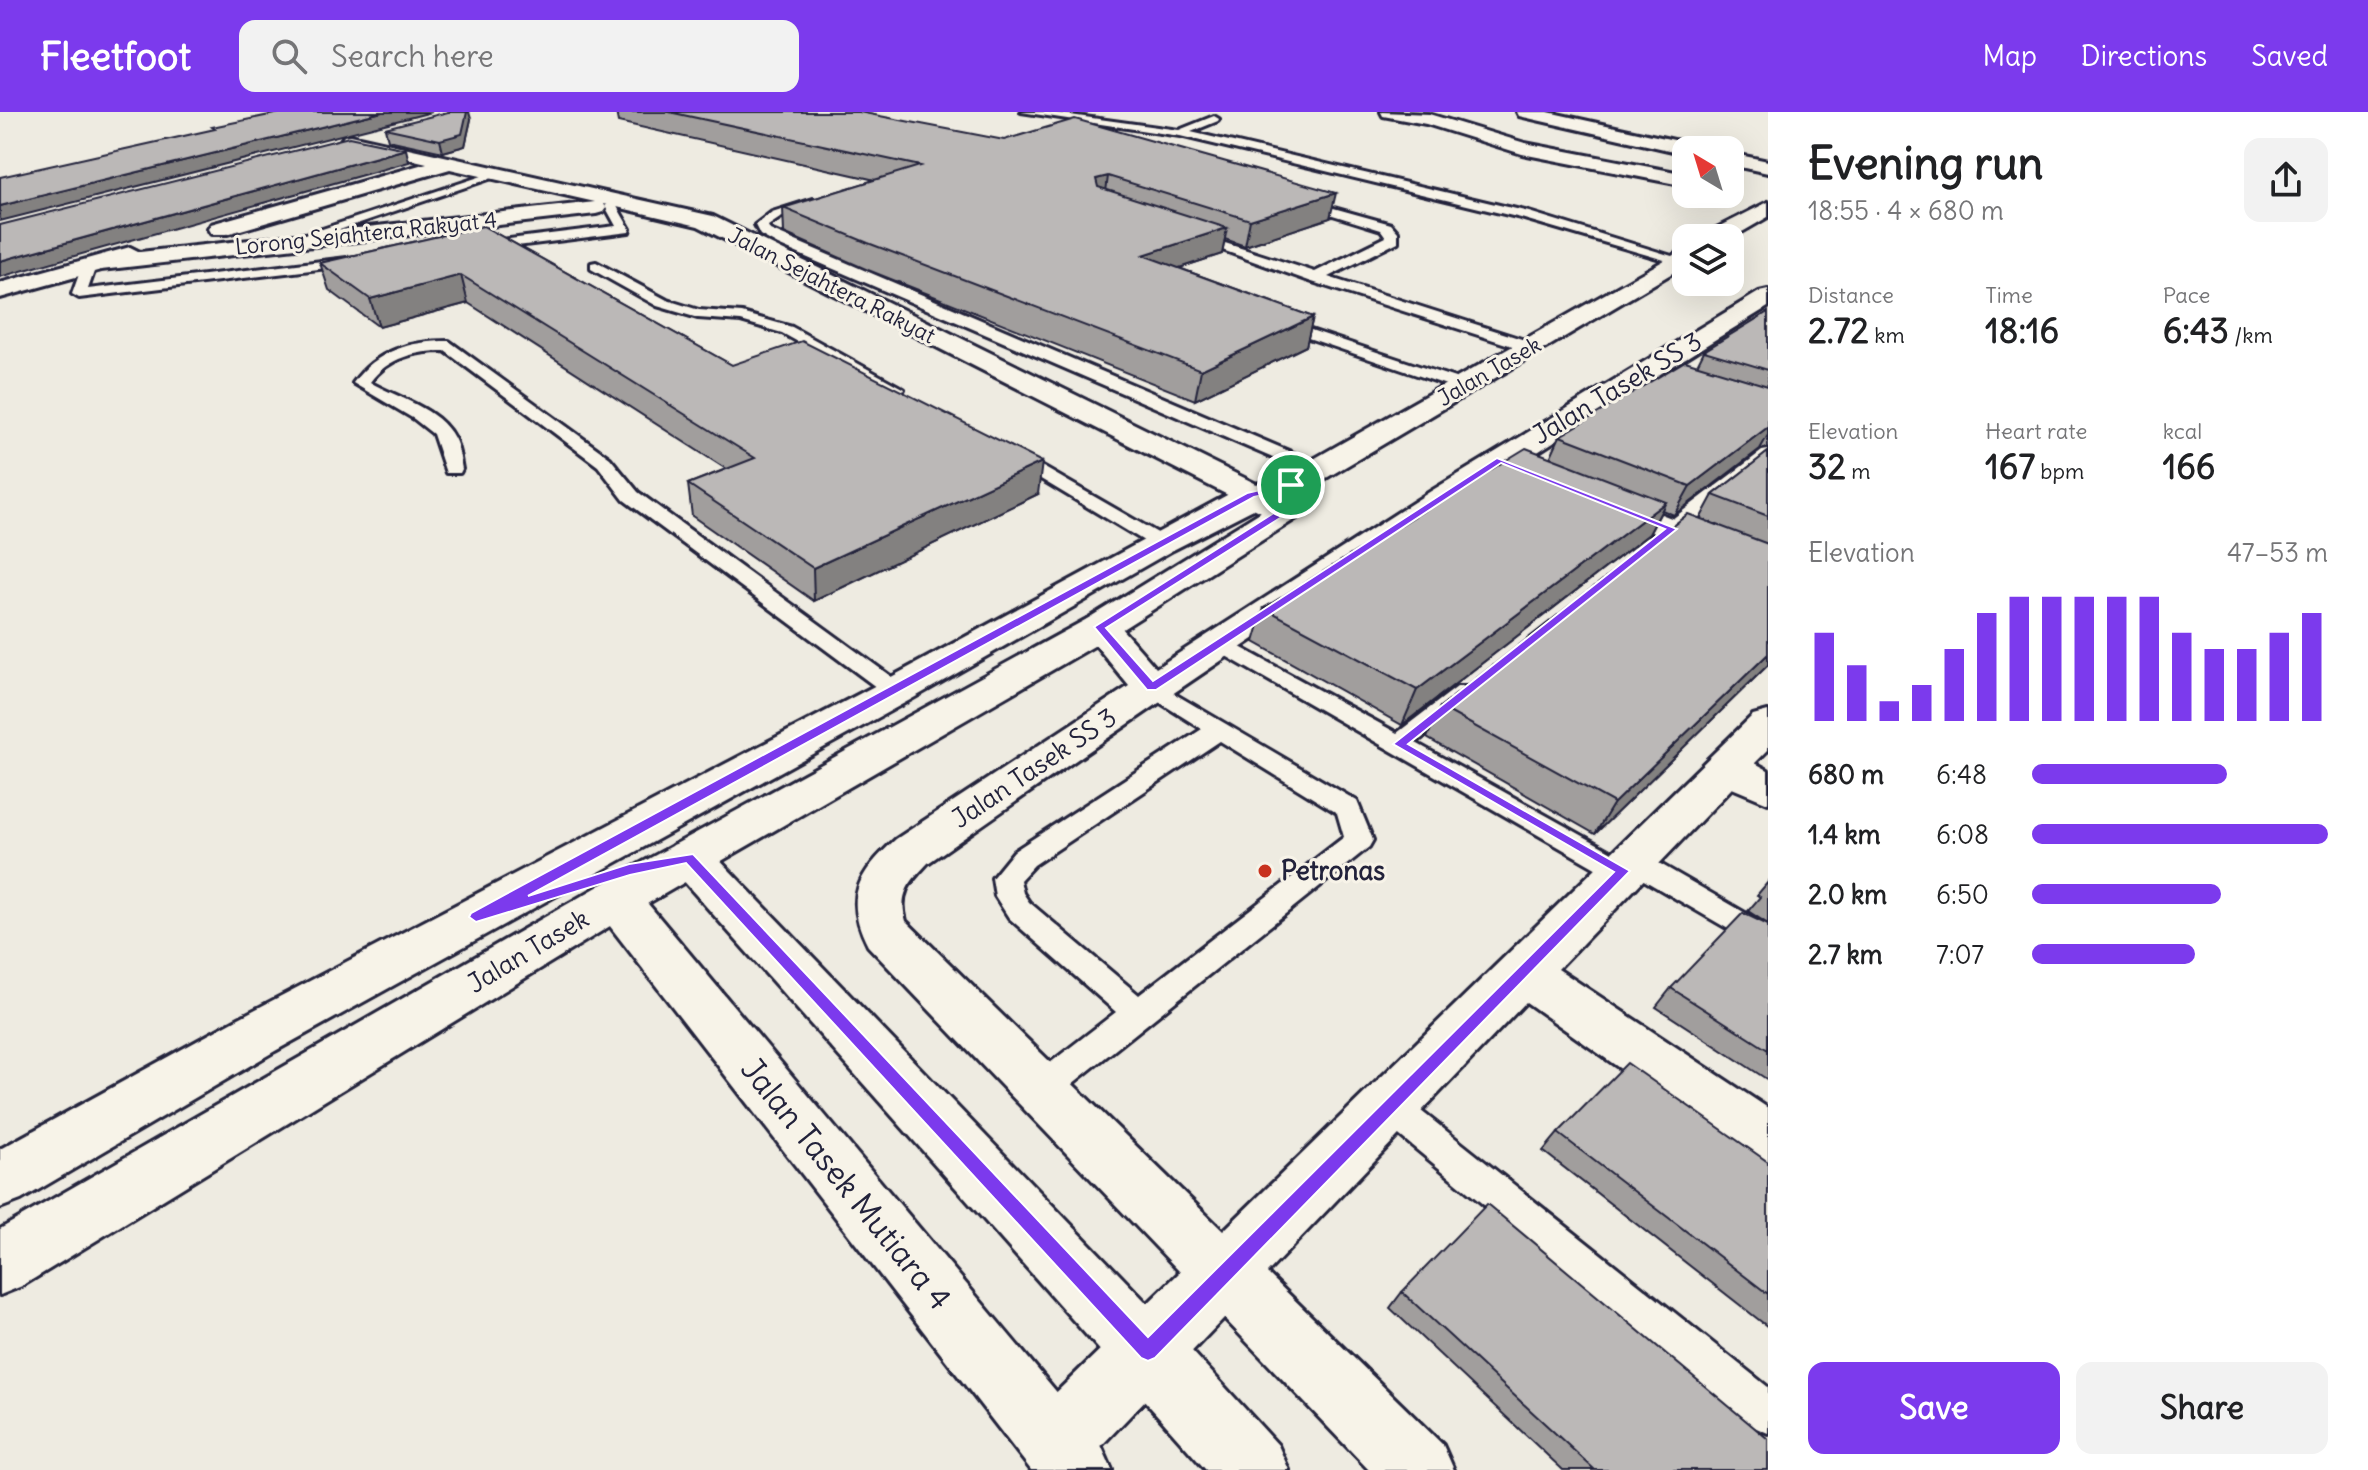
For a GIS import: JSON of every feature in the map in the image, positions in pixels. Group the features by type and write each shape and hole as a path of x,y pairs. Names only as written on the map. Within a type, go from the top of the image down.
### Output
{"street":[{"path":"1389,112 1429,119 1522,148 1672,177"},
{"path":"1525,112 1672,145"},
{"name":"Jalan Sejahtera Rakyat","path":"393,130 343,142 498,174 620,205 705,221 1251,495 1298,489"},
{"path":"1744,162 1768,167"},
{"path":"0,291 448,163"},
{"path":"1733,224 1764,200"},
{"name":"Lorong Sejahtera Rakyat 4","path":"96,264 620,205"},
{"name":"Jalan Tasek","path":"0,1180 256,1035 476,917 685,831 1100,627 1298,489 1672,263"},
{"name":"Jalan Tasek SS 3","path":"1040,1090 886,932 878,916 876,900 884,880 912,851 1151,687 1500,460 1659,376 1764,302"},
{"path":"1500,460 1557,483 1660,539 1768,568"},
{"name":"Jalan Tasek","path":"0,1264 623,884 685,831 896,691 1251,495"},
{"path":"1100,627 1151,687"},
{"path":"1065,1456 1148,1351 1628,866 1747,777 1768,725"},
{"path":"685,831 1253,1470"},
{"path":"476,917 623,884"},
{"name":"Jalan Tasek Mutiara 4","path":"623,884 1065,1456"},
{"path":"1522,972 1768,1140"},
{"path":"1040,1090 1418,1470"}],"lane":[{"path":"1026,112 1180,133 1525,215 1672,254"},
{"path":"1119,125 1142,116"},
{"path":"1180,133 1214,119"},
{"path":"290,242 498,174"},
{"path":"1287,197 1386,227 1392,232 1393,239 1314,278"},
{"path":"829,198 776,215 761,225 765,232 783,242 1298,489"},
{"path":"468,248 624,229 620,205"},
{"path":"1172,230 1531,347"},
{"path":"96,264 79,294 375,259"},
{"path":"596,266 662,303 698,314 742,317 787,330 905,395"},
{"path":"1268,320 1464,386"},
{"path":"453,469 444,435 429,420 361,383 370,369 393,354 423,345 449,346 604,462 631,496 896,691"},
{"path":"999,447 1161,543"},
{"path":"1660,539 1768,455"},
{"path":"1220,643 1399,744 1768,940"},
{"path":"1399,744 1486,676"},
{"path":"1040,1090 1359,840 1348,808 1151,687"},
{"path":"1140,1014 1019,910 1009,896 1006,878 1024,858 1220,729"},
{"path":"1389,1106 1768,1413"}],"building":[{"path":"284,112 382,112 0,206 0,177"},
{"path":"448,112 467,112 462,134 440,140 385,128"},
{"path":"669,112 859,112 1004,140 1075,119 1336,193 1250,220 1108,176 1096,179 1098,187 1227,228 1143,255 1313,317 1201,370 783,208 920,166"},
{"path":"349,137 406,149 0,261 0,225"},
{"path":"483,226 732,365 802,341 1042,462 813,568 688,484 755,458 461,275 370,299 320,263"},
{"path":"1768,312 1768,370 1704,351"},
{"path":"1685,361 1768,386 1768,427 1690,486 1560,436"},
{"path":"1526,448 1666,502 1417,690 1264,608"},
{"path":"1768,452 1768,516 1713,495"},
{"path":"1688,514 1768,544 1768,654 1614,803 1440,707"},
{"path":"1743,913 1768,925 1768,1050 1671,988"},
{"path":"1627,1063 1768,1162 1768,1294 1558,1133"},
{"path":"1487,1204 1768,1439 1768,1470 1595,1470 1402,1292"}],"place":[{"name":"Petronas","path":"1265,871"}],"route":[{"path":"1500,460 1672,529 1399,744 1623,871 1148,1351 689,857 629,869 476,917 1251,495 1291,485 1285,511 1100,627 1151,687 1500,460"}]}
